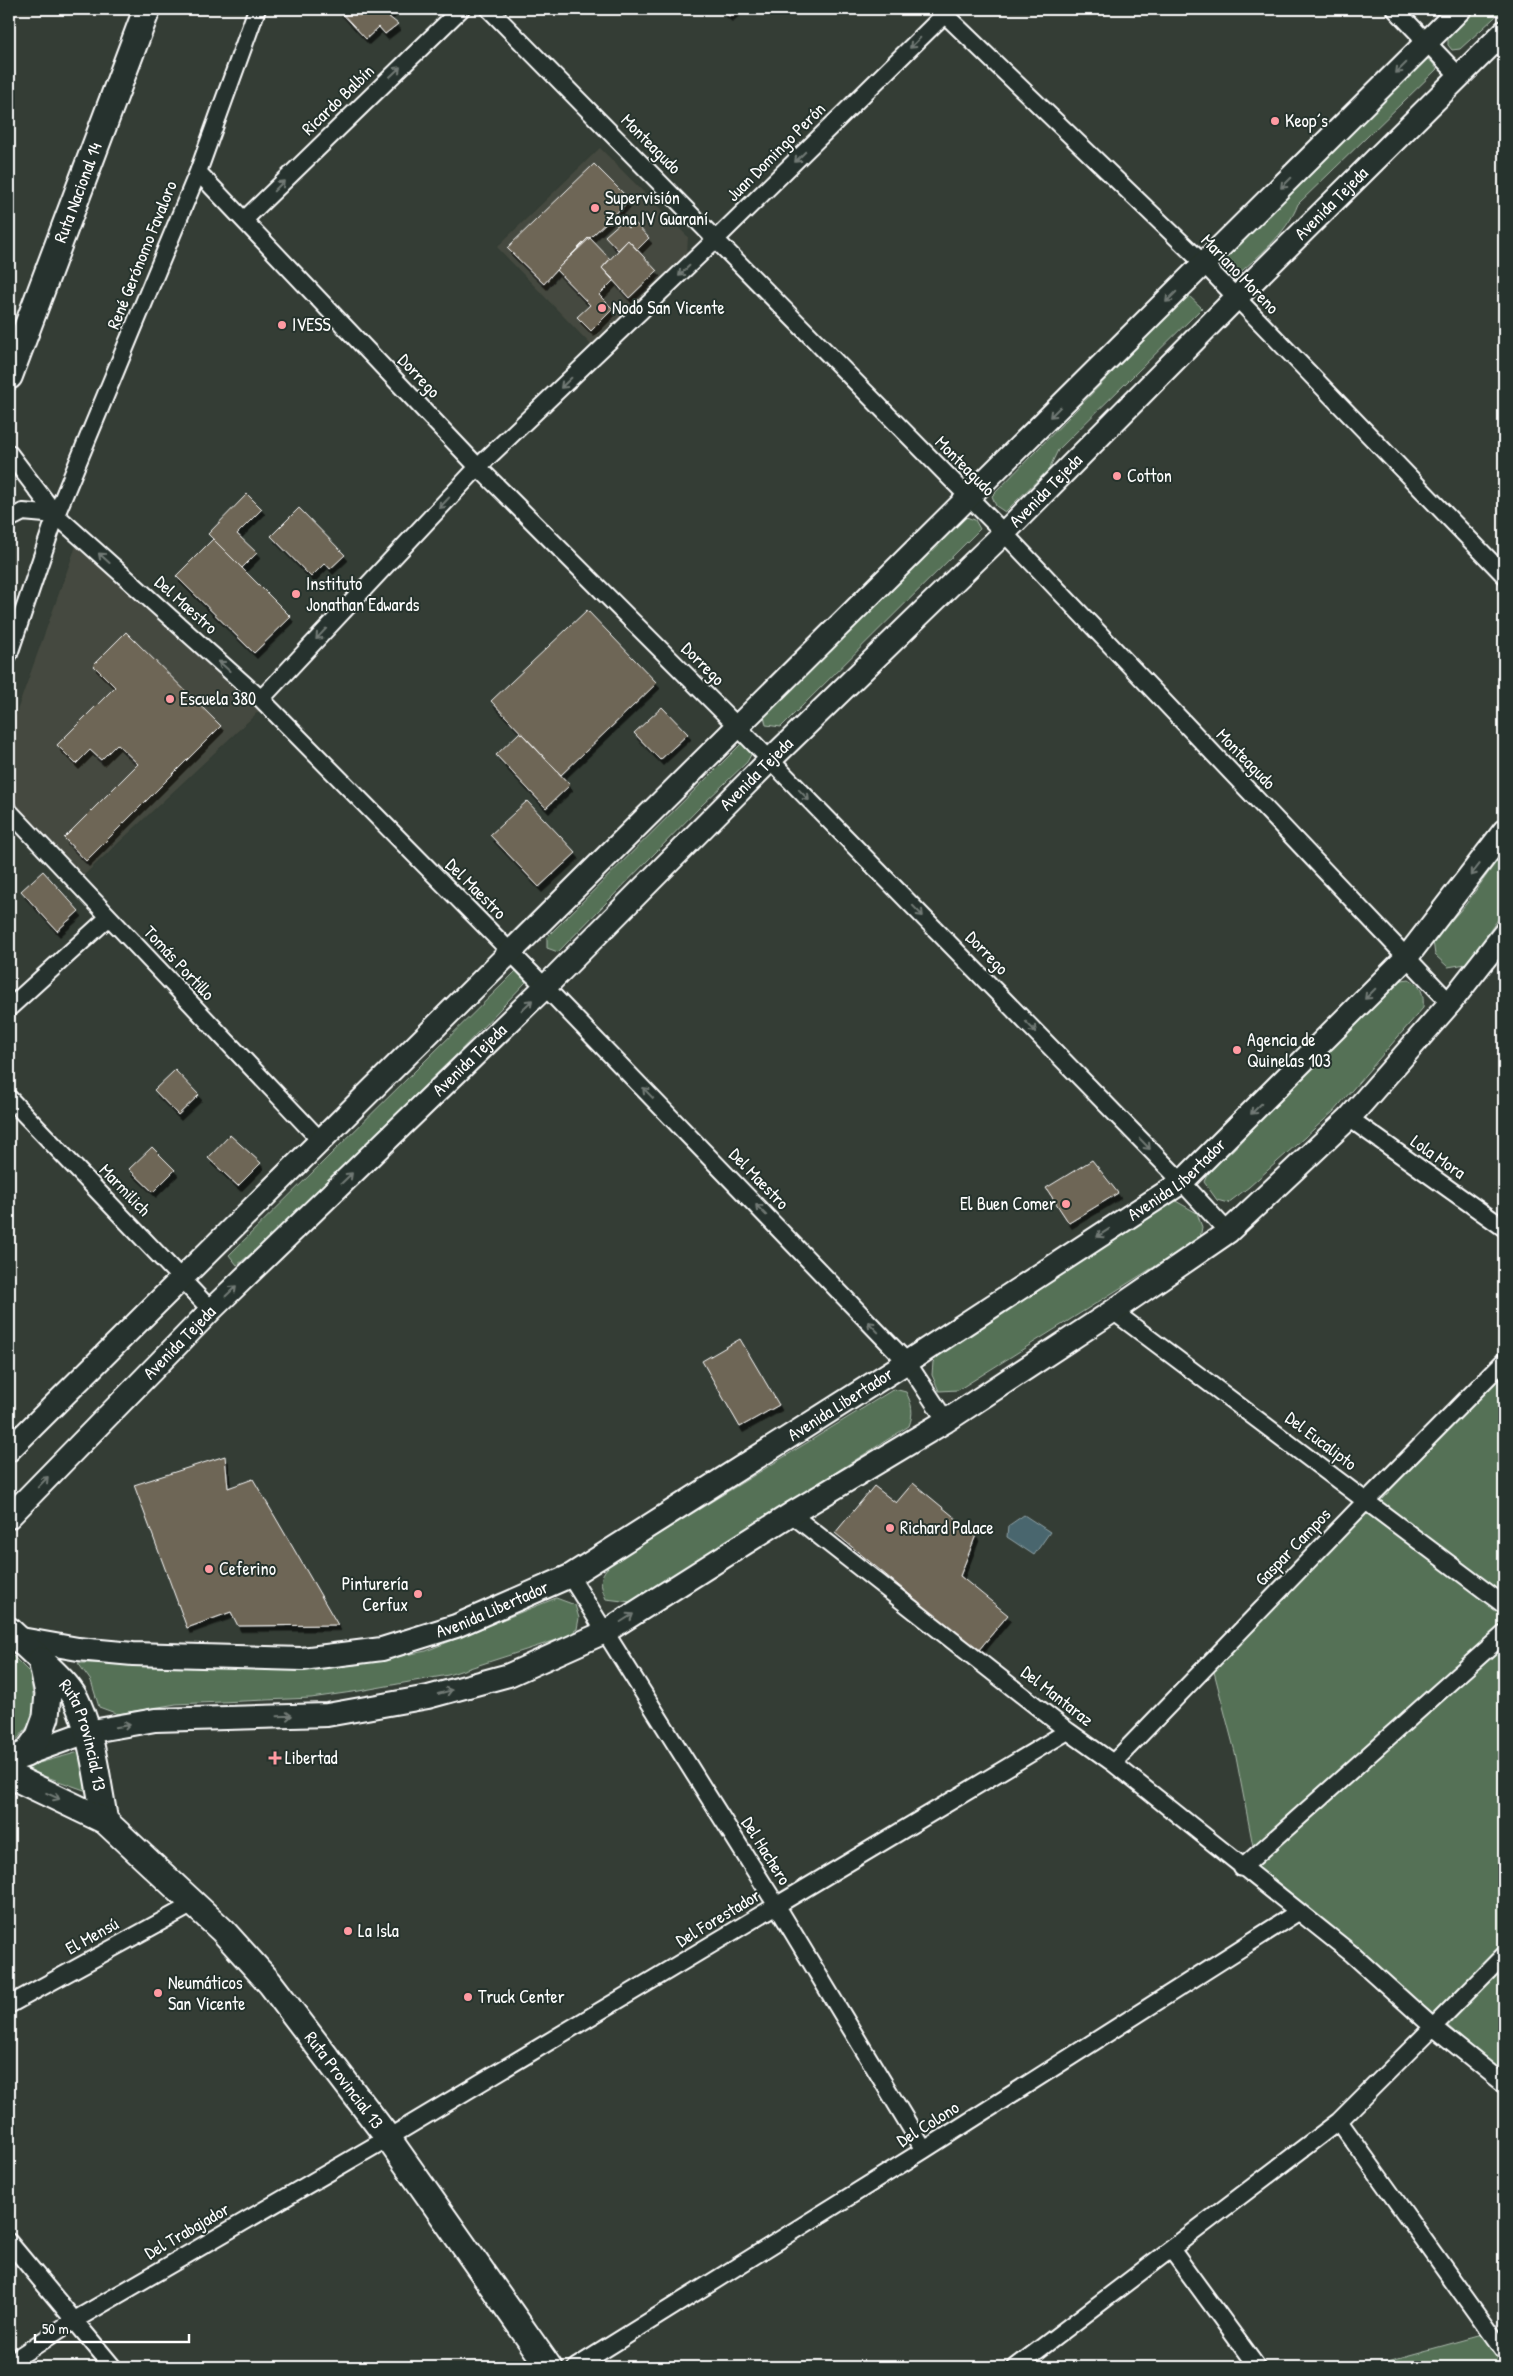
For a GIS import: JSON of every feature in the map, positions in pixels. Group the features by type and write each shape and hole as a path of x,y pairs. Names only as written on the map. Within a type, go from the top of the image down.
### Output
{"highway":[{"name":"Ruta Nacional 14","path":"9,376 147,9"}],"main road":[{"path":"9,1450 1460,9"},
{"name":"Avenida Tejeda","path":"9,1517 211,1310 545,987 770,760 1004,533 1236,298 1504,32"},
{"name":"Avenida Libertador","path":"15,1634 78,1649 133,1654 302,1659 391,1646 456,1626 570,1576 907,1362 1182,1182 1407,957 1504,831"},
{"path":"17,1757 87,1732 155,1720 327,1715 428,1697 509,1675 605,1632 791,1514 946,1420 1113,1311 1228,1232 1348,1118 1450,1003 1504,934"},
{"name":"Ruta Provincial 13","path":"15,1634 67,1687 78,1704 87,1732 106,1821"},
{"path":"17,1757 39,1736 46,1717 48,1693 42,1660"},
{"name":"Ruta Provincial 13","path":"9,1775 106,1821 195,1903 270,1983 388,2138 550,2367"}],"street":[{"name":"René Gerónomo Favaloro","path":"9,654 56,515 198,172 258,9"},
{"name":"Ricardo Balbín","path":"244,220 461,9"},
{"name":"Monteagudo","path":"489,9 1004,533 1450,1003"},
{"path":"1395,9 1459,76"},
{"name":"Juan Domingo Perón","path":"261,699 478,467 716,240 944,11"},
{"name":"Mariano Moreno","path":"944,11 1204,264 1504,575"},
{"name":"Dorrego","path":"198,172 478,467 738,727 1182,1182 1228,1232"},
{"name":"Del Maestro","path":"9,453 56,515 261,699 545,987 907,1362 946,1420"},
{"path":"9,518 23,512 56,515"},
{"name":"Tomás Portillo","path":"9,811 321,1141"},
{"path":"9,1008 109,917"},
{"name":"Marmilich","path":"9,1098 211,1310"},
{"name":"Lola Mora","path":"1348,1118 1504,1228"},
{"name":"Del Eucalipto","path":"1113,1311 1367,1500 1504,1605"},
{"name":"Gaspar Campos","path":"1113,1763 1504,1361"},
{"name":"Del Mantaraz","path":"791,1514 1068,1731 1113,1763 1352,1954 1433,2027 1504,2084"},
{"name":"Del Hachero","path":"570,1576 777,1906 924,2150"},
{"path":"1242,1868 1504,1634"},
{"name":"Del Forestador","path":"388,2138 1068,1731"},
{"name":"El Mensú","path":"9,2005 195,1903"},
{"name":"Del Colono","path":"576,2367 924,2150 1298,1912"},
{"path":"1016,2367 1339,2121 1504,1955"},
{"path":"1339,2121 1504,2352"},
{"name":"Del Trabajador","path":"9,2363 73,2321 388,2138"},
{"path":"9,2242 112,2367"},
{"path":"1170,2249 1257,2367"}],"shaded area":[{"path":"600,148 688,237 687,254 593,347 497,247"},
{"path":"76,546 259,711 83,876 9,801 9,733"}],"green space":[{"path":"1474,9 1504,9 1460,49 1452,50 1448,45 1448,35"},
{"path":"1423,57 1431,61 1437,69 1298,204 1287,225 1261,253 1234,278 1225,272 1220,261"},
{"path":"1188,295 1202,308 1058,450 1049,469 1005,512 996,506 992,496"},
{"path":"966,517 975,520 980,529 781,727 766,725 764,716"},
{"path":"741,744 749,745 753,751 747,762 702,805 558,952 547,948 547,937"},
{"path":"1504,851 1504,911 1466,964 1448,967 1435,955 1433,941 1466,904"},
{"path":"516,971 526,982 460,1051 262,1245 237,1265 229,1255"},
{"path":"1409,979 1421,991 1423,1008 1333,1112 1249,1187 1228,1203 1217,1200 1204,1182 1209,1170 1233,1150 1364,1009 1396,981"},
{"path":"1174,1200 1197,1213 1202,1227 1200,1238 958,1390 939,1391 932,1375 933,1362 940,1355"},
{"path":"1504,1374 1504,2076 1446,2024 1258,1872 1235,1752 1213,1668"},
{"path":"894,1389 906,1392 908,1396 912,1413 909,1426 631,1602 606,1599 601,1584 605,1571 612,1563"},
{"path":"556,1598 575,1605 579,1618 577,1629 566,1637 448,1675 311,1698 176,1704 118,1714 99,1707 91,1681 78,1663 354,1665 426,1651"},
{"path":"9,1652 30,1673 34,1702 32,1721 16,1741 9,1742"},
{"path":"79,1752 90,1792 21,1768"},
{"path":"1504,2329 1504,2367 1384,2367 1384,2362"}],"water":[{"path":"1024,1515 1050,1532 1034,1555 1007,1537 1008,1526"}],"building":[{"path":"338,9 395,9 388,16 398,24 385,34 379,27 366,39"},
{"path":"721,9 738,9 729,16"},
{"path":"594,164 630,200 556,270 544,284 507,248"},
{"path":"622,221 628,228 634,222 649,238 637,250 628,240 618,250 605,236"},
{"path":"589,237 610,259 602,268 614,280 599,295 613,309 591,331 577,317 590,305 556,270"},
{"path":"628,240 657,271 629,298 602,268"},
{"path":"247,494 262,509 237,534 257,553 242,568 208,534"},
{"path":"299,508 345,555 330,569 325,563 311,577 271,536"},
{"path":"213,539 291,617 254,653 176,576"},
{"path":"587,610 657,683 561,775 491,701"},
{"path":"126,632 221,726 86,861 64,838 138,764 117,744 101,760 90,750 76,764 57,745 115,687 93,665"},
{"path":"662,707 688,734 660,760 634,733"},
{"path":"520,732 570,785 546,808 496,755"},
{"path":"527,801 576,853 539,887 490,835"},
{"path":"43,871 79,911 57,931 21,891"},
{"path":"175,1070 199,1095 178,1115 154,1090"},
{"path":"230,1135 261,1163 238,1186 208,1158"},
{"path":"152,1147 175,1170 153,1192 129,1169"},
{"path":"1092,1160 1118,1193 1069,1223 1046,1188"},
{"path":"740,1339 779,1405 740,1427 702,1361"},
{"path":"225,1456 228,1488 253,1479 338,1625 238,1626 231,1612 187,1628 134,1485"},
{"path":"913,1483 976,1535 960,1576 1008,1615 978,1651 835,1533 874,1486 896,1503"}],"place":[{"name":"Keop´s","path":"1275,121"},
{"name":"Supervisión Zona IV Guaraní","path":"595,208"},
{"name":"Nodo San Vicente","path":"602,308"},
{"name":"IVESS","path":"282,325"},
{"name":"Cotton","path":"1117,476"},
{"name":"Instituto Jonathan Edwards","path":"296,594"},
{"name":"Escuela 380","path":"170,699"},
{"name":"Agencia de Quinelas 103","path":"1237,1050"},
{"name":"El Buen Comer","path":"1066,1204"},
{"name":"Richard Palace","path":"890,1528"},
{"name":"Ceferino","path":"209,1569"},
{"name":"Pinturería Cerfux","path":"418,1594"},
{"name":"Libertad","path":"275,1758"},
{"name":"La Isla","path":"348,1931"},
{"name":"Neumáticos San Vicente","path":"158,1993"},
{"name":"Truck Center","path":"468,1997"}]}
